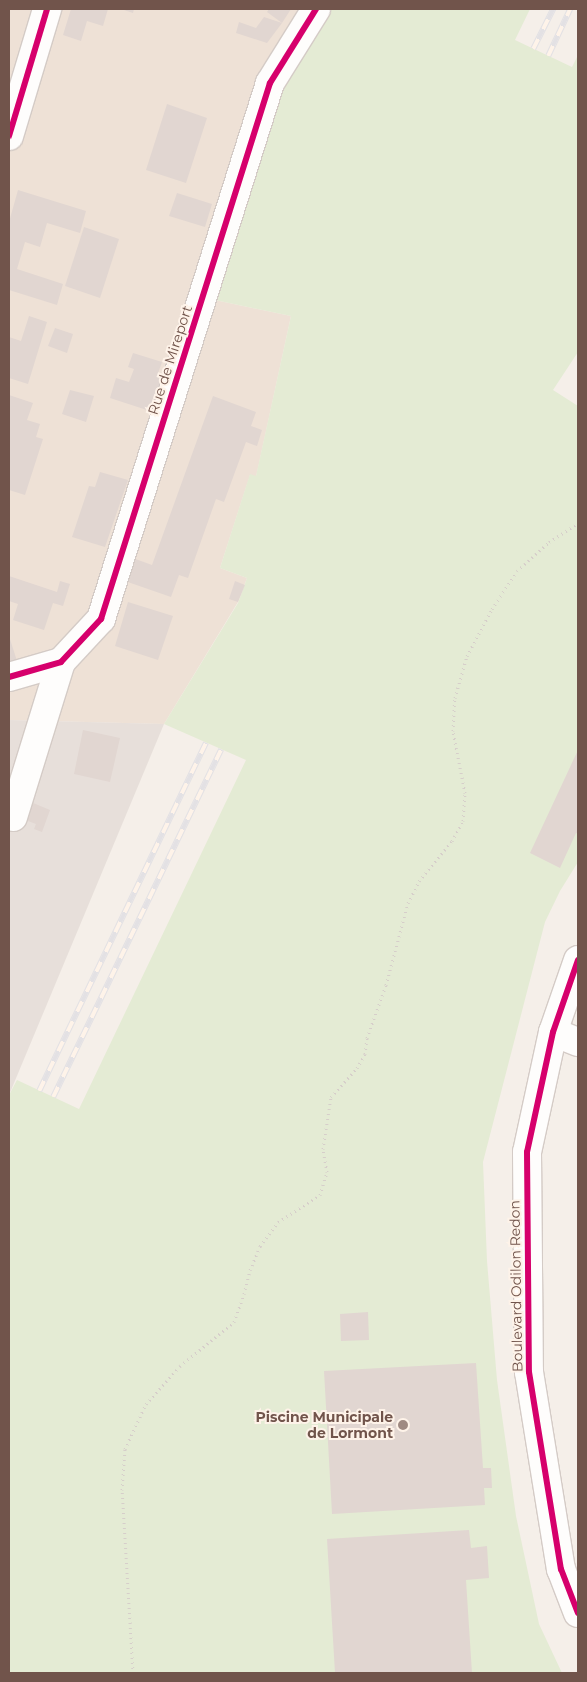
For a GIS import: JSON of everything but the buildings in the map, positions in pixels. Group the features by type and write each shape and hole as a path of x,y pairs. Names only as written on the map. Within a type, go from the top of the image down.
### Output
{"street":[{"path":"9,136 47,9"},
{"name":"Rue de Mireport","path":"61,662 101,619 270,83 316,9"},
{"path":"9,677 61,662"},
{"path":"13,816 61,662"},
{"name":"Boulevard Odilon Redon","path":"578,960 553,1032 527,1152 529,1372 561,1569 578,1613"},
{"path":"553,1032 578,1042"}],"path":[{"path":"133,1673 122,1490 125,1449 146,1404 180,1366 234,1322 250,1270 260,1246 278,1222 320,1195 328,1172 323,1149 331,1097 357,1068 365,1054 408,903 419,881 452,841 462,821 465,793 453,732 456,698 467,656 492,609 517,571 549,542 578,523"}],"shaded area":[{"path":"9,9 330,9 283,85 215,300 291,316 256,477 250,475 220,568 247,578 238,602 164,724 9,720"},
{"path":"9,720 164,724 9,1095"}],"green space":[{"path":"330,9 530,9 515,40 572,67 578,55 578,352 553,390 578,406 578,862 560,891 545,922 483,1162 487,1261 497,1380 516,1516 539,1624 562,1673 9,1673 9,1095 17,1080 79,1109 246,760 164,724 238,603 247,578 220,568 250,474 256,476 291,316 215,300 283,85"}],"railway":[{"path":"533,49 553,9"},
{"path":"548,56 570,9"},
{"path":"39,1091 206,743"},
{"path":"53,1097 221,749"}],"cycle path":[{"path":"9,136 47,9"},
{"path":"9,677 61,662 101,619 270,83 316,9"},
{"path":"578,960 553,1032 527,1152 529,1372 561,1569 578,1613"}],"place":[{"name":"Piscine Municipale de Lormont","path":"403,1425"}]}
